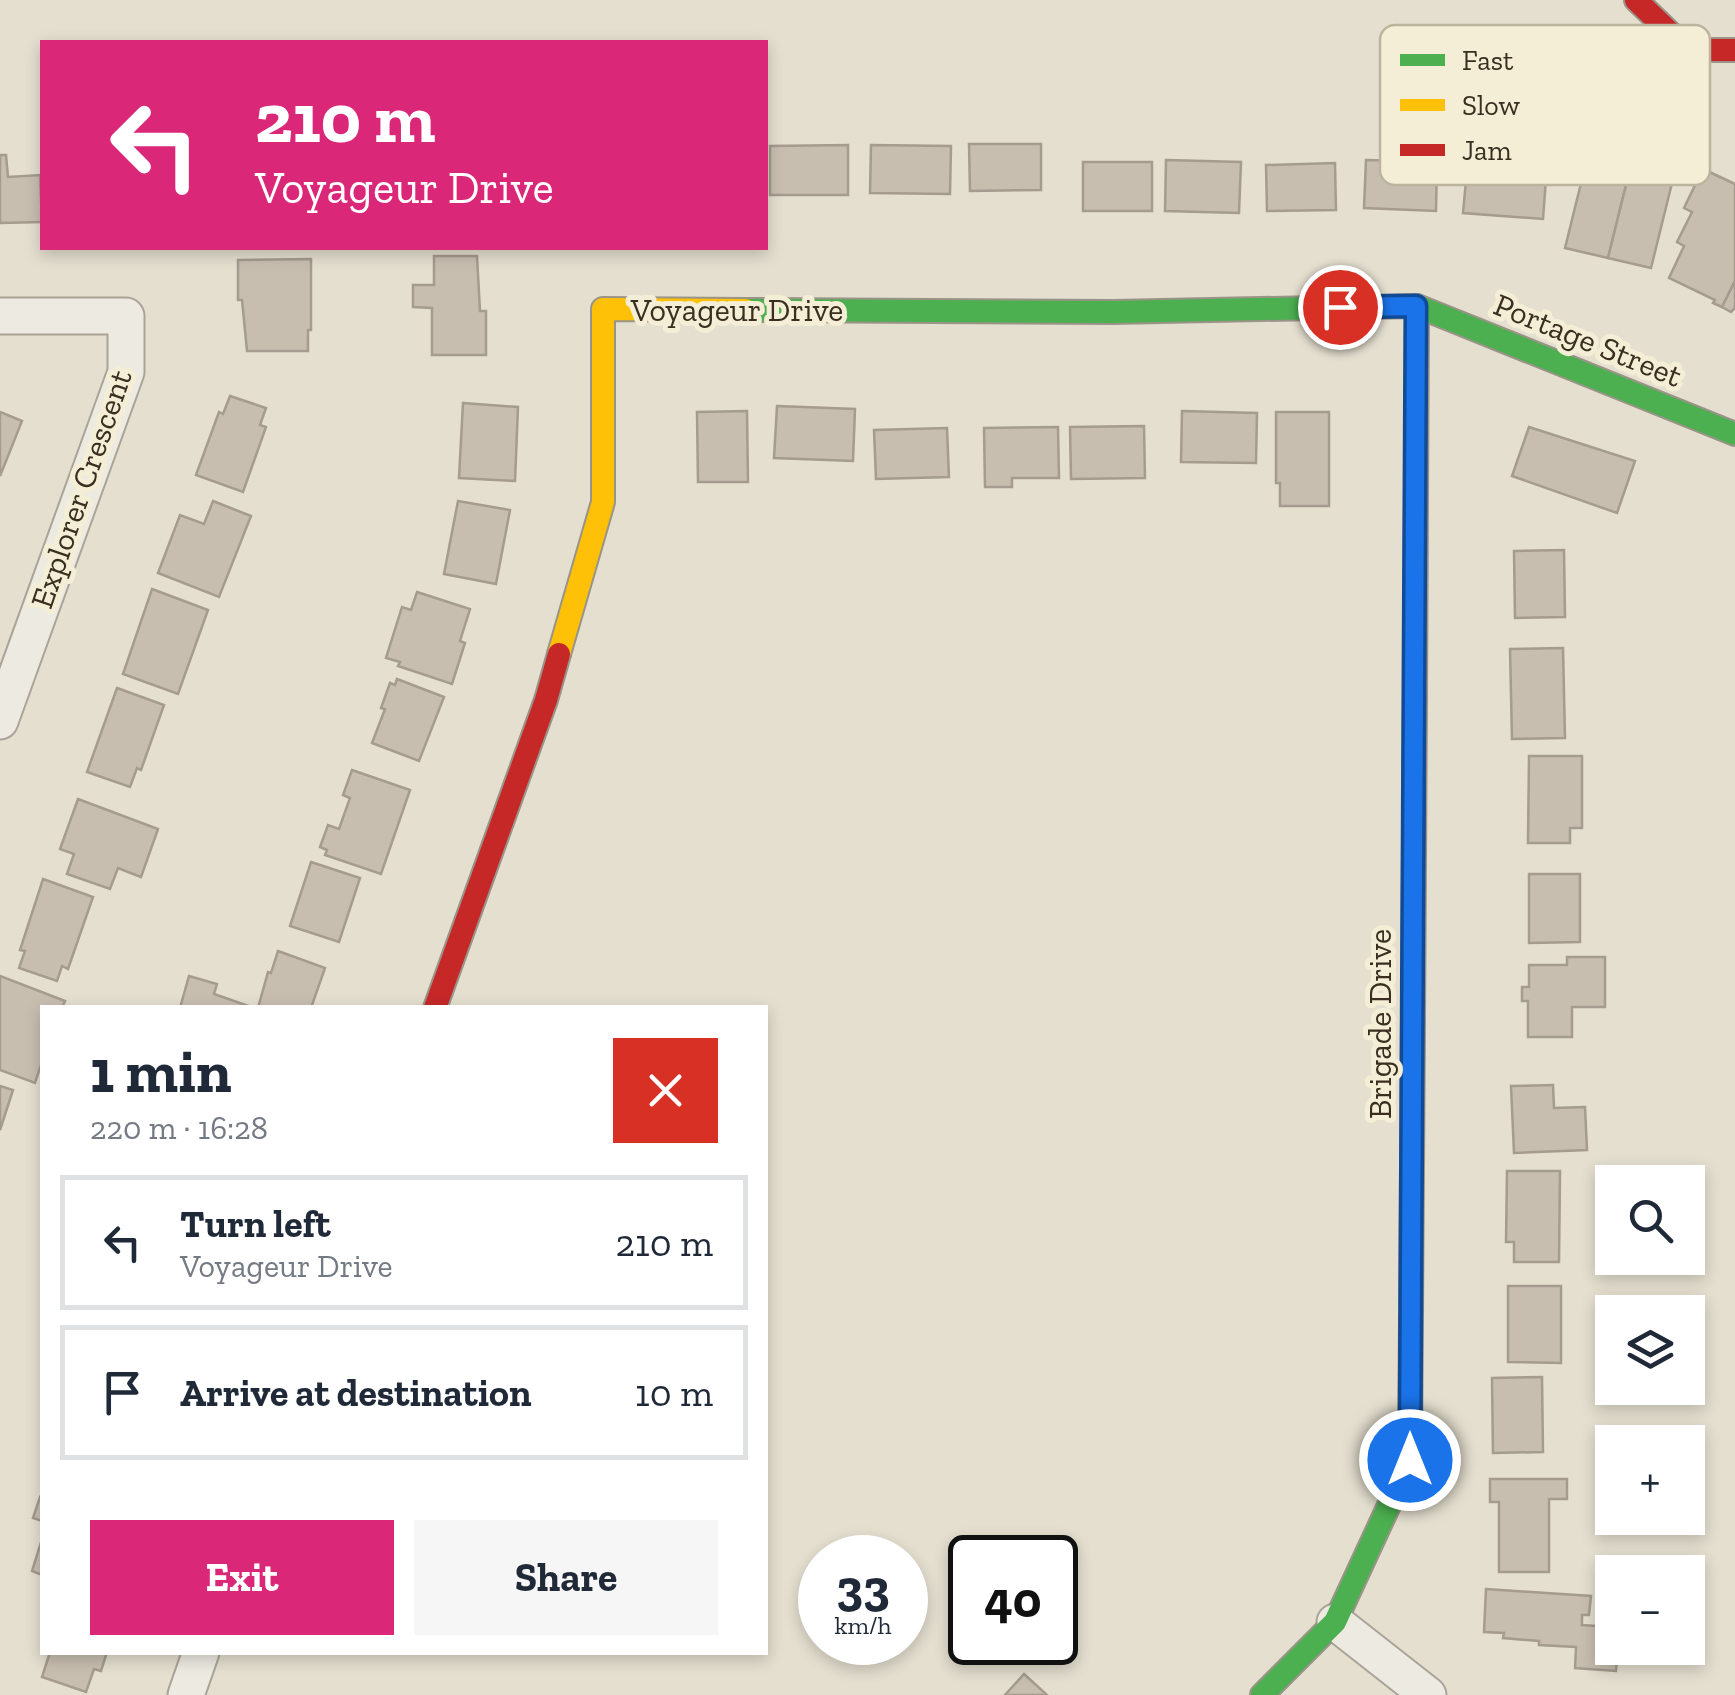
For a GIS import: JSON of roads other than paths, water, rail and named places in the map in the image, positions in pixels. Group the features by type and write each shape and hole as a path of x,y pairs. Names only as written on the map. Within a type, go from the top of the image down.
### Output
{"street":[{"path":"1636,0 1662,25"},
{"name":"Portage Street","path":"1416,306 1735,434"},
{"name":"Voyageur Drive","path":"436,1005 546,700 603,502 603,309 1112,312 1416,306"},
{"name":"Brigade Drive","path":"1262,1695 1335,1622 1410,1460 1416,306"},
{"name":"Explorer Crescent","path":"0,316 126,316 126,372 0,721"},
{"path":"1335,1622 1428,1695"},
{"path":"186,1695 200,1655"}]}
